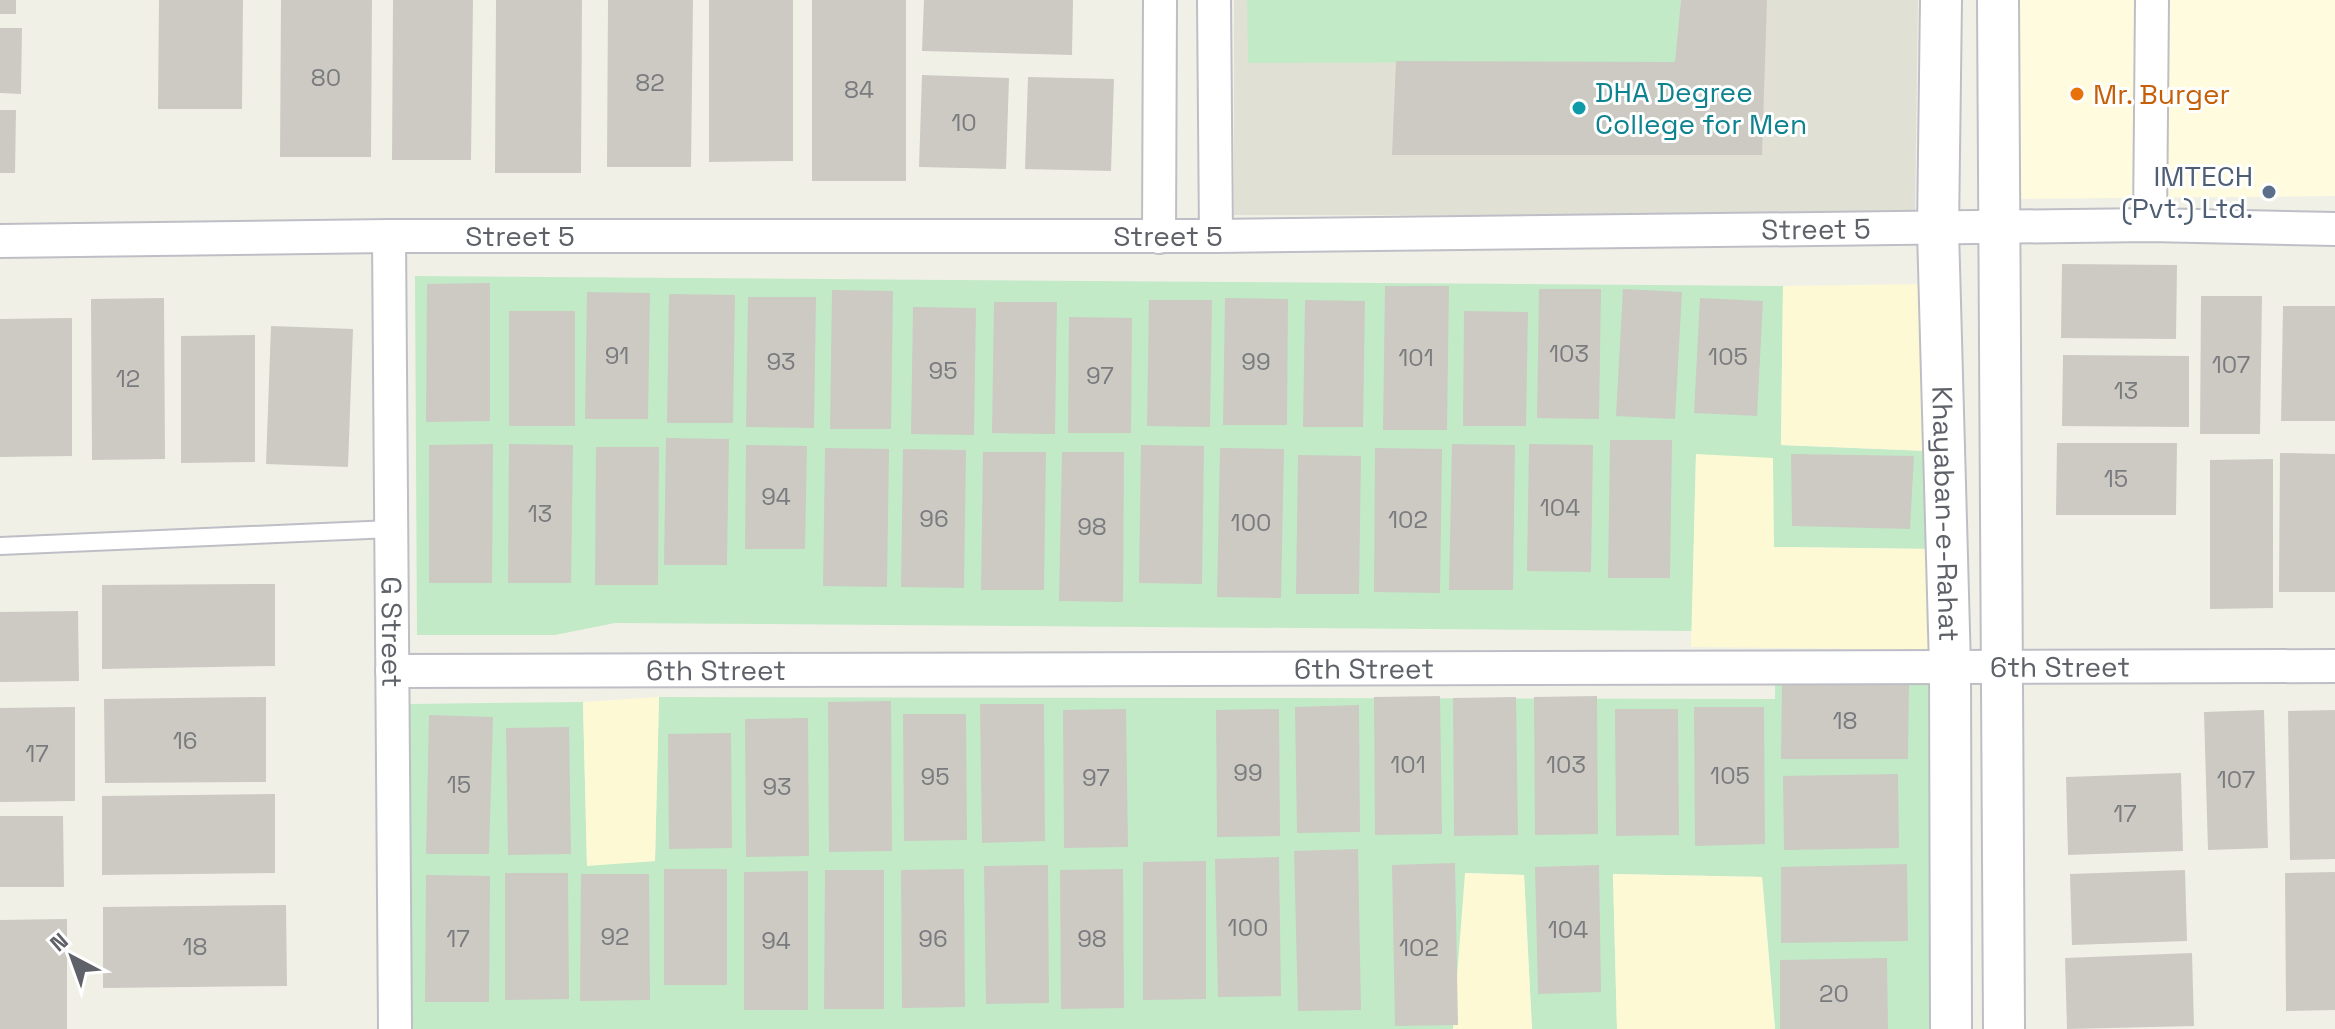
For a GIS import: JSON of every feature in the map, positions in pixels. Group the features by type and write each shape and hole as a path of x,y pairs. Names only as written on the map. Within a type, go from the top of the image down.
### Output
{"street":[{"path":"1159,237 1160,0"},
{"path":"1214,0 1216,236"},
{"name":"Khayaban-e-Rahat","path":"1941,0 1938,230 1950,667 1951,1029"},
{"name":"Khayaban-e-Rahat","path":"1998,0 2004,1029"},
{"path":"2150,225 2152,0"},
{"name":"Street 5","path":"0,241 389,236 1159,237 1938,230 2150,225 2335,229"},
{"name":"G Street","path":"389,236 395,1029"},
{"name":"6th Street","path":"392,671 2335,666"}],"lane":[{"path":"0,546 391,529"}],"shaded area":[{"path":"1234,0 1918,0 1915,216 1234,215"},
{"path":"2012,0 2335,0 2335,196 2002,199"}],"green space":[{"path":"1247,0 1681,0 1675,62 1248,63"},
{"path":"415,276 1783,286 1781,445 1928,451 1934,549 1773,547 1696,454 1692,631 615,623 555,635 417,635"},
{"path":"1775,675 1937,681 1939,1029 1775,1029 1762,877 1613,874 1617,1029 1532,1029 1524,875 1466,873 1453,1029 408,1029 407,704 583,702 587,865 655,861 659,697 1775,699"}],"sand":[{"path":"1929,284 1928,451 1781,445 1783,286"},
{"path":"1696,454 1773,458 1774,547 1934,549 1936,650 1691,647"},
{"path":"659,697 655,861 587,866 583,702"},
{"path":"1465,873 1524,875 1532,1029 1453,1029"},
{"path":"1613,874 1762,877 1775,1029 1617,1029"}],"building":[{"path":"0,0 16,0 16,14 0,14"},
{"path":"159,0 243,0 242,109 158,109"},
{"path":"281,0 372,0 371,157 280,157"},
{"path":"393,0 473,0 471,160 392,160"},
{"path":"496,0 582,0 581,173 495,173"},
{"path":"608,0 693,0 691,167 607,167"},
{"path":"709,0 793,0 793,161 709,162"},
{"path":"812,0 906,0 906,181 812,181"},
{"path":"924,0 1073,0 1072,55 922,51"},
{"name":"DHA Degree College for Men","path":"1681,0 1767,0 1762,155 1392,155 1396,61 1675,62"},
{"path":"0,28 22,28 21,94 0,93"},
{"path":"922,75 1009,78 1006,169 919,167"},
{"path":"1028,77 1114,79 1111,171 1025,169"},
{"path":"0,110 16,110 15,173 0,173"},
{"path":"2062,264 2177,265 2176,339 2061,338"},
{"path":"490,283 490,421 426,422 427,284"},
{"path":"1385,286 1449,286 1447,430 1383,430"},
{"path":"1539,289 1601,289 1599,419 1537,418"},
{"path":"1623,289 1682,292 1675,419 1616,416"},
{"path":"832,290 893,291 891,429 830,429"},
{"path":"587,292 650,293 648,419 585,419"},
{"path":"669,294 735,295 733,423 667,423"},
{"path":"2201,296 2262,296 2260,434 2200,434"},
{"path":"748,297 816,297 814,428 746,427"},
{"path":"164,298 165,459 92,460 91,299"},
{"path":"1225,298 1288,299 1287,425 1223,425"},
{"path":"1700,298 1763,301 1757,416 1694,413"},
{"path":"1149,300 1212,300 1210,427 1147,426"},
{"path":"1305,300 1365,301 1363,427 1303,427"},
{"path":"994,302 1057,302 1055,434 992,433"},
{"path":"2283,306 2335,306 2335,421 2281,421"},
{"path":"913,307 976,308 974,435 911,434"},
{"path":"509,311 575,311 575,426 509,426"},
{"path":"1464,311 1528,312 1526,426 1463,426"},
{"path":"1069,317 1132,318 1131,433 1068,433"},
{"path":"72,318 72,456 0,457 0,319"},
{"path":"271,326 353,329 348,467 266,464"},
{"path":"255,335 255,462 181,463 181,336"},
{"path":"2063,355 2189,356 2189,427 2062,426"},
{"path":"666,438 729,439 727,565 664,565"},
{"path":"1610,440 1672,440 1670,578 1608,578"},
{"path":"2057,443 2177,443 2176,515 2056,515"},
{"path":"493,444 492,583 429,583 429,445"},
{"path":"509,444 573,445 571,583 508,583"},
{"path":"1452,444 1515,445 1513,590 1449,590"},
{"path":"1529,444 1593,445 1591,572 1527,571"},
{"path":"746,445 807,446 805,549 745,549"},
{"path":"1141,445 1204,446 1202,584 1139,583"},
{"path":"596,447 659,447 658,585 595,585"},
{"path":"825,448 889,449 887,587 823,586"},
{"path":"1220,448 1284,449 1281,598 1217,597"},
{"path":"1375,448 1442,449 1440,593 1374,592"},
{"path":"903,449 966,450 964,588 901,587"},
{"path":"983,452 1046,452 1044,590 981,590"},
{"path":"1062,452 1124,452 1123,602 1059,601"},
{"path":"2280,453 2335,454 2335,592 2279,592"},
{"path":"1791,454 1914,456 1910,529 1792,526"},
{"path":"1298,455 1361,456 1359,594 1296,594"},
{"path":"2273,459 2273,608 2210,609 2210,460"},
{"path":"275,584 275,666 102,669 102,585"},
{"path":"78,611 79,681 0,682 0,612"},
{"path":"1782,683 1909,684 1908,759 1781,759"},
{"path":"1440,696 1442,834 1375,835 1374,697"},
{"path":"1597,696 1598,834 1535,835 1534,697"},
{"path":"266,697 266,782 105,783 104,699"},
{"path":"1516,697 1518,835 1454,836 1453,698"},
{"path":"891,701 892,851 829,852 828,702"},
{"path":"980,704 1044,704 1045,841 982,843"},
{"path":"1359,705 1360,832 1297,833 1295,707"},
{"path":"75,707 75,801 0,802 0,708"},
{"path":"1694,707 1764,707 1765,844 1695,846"},
{"path":"1126,709 1128,847 1064,848 1063,710"},
{"path":"1279,709 1280,836 1217,837 1216,710"},
{"path":"1615,709 1678,709 1679,835 1616,836"},
{"path":"2264,710 2268,848 2208,850 2204,712"},
{"path":"2335,710 2335,859 2290,860 2288,711"},
{"path":"903,714 966,714 967,840 904,841"},
{"path":"429,715 493,717 489,854 426,854"},
{"path":"808,718 809,856 746,857 745,719"},
{"path":"569,727 571,854 508,855 506,728"},
{"path":"731,733 732,848 669,849 668,734"},
{"path":"2181,773 2183,851 2068,855 2066,777"},
{"path":"1898,774 1899,848 1784,850 1783,776"},
{"path":"275,794 275,873 102,875 102,796"},
{"path":"0,816 63,816 64,887 0,887"},
{"path":"1358,849 1361,1010 1298,1011 1294,851"},
{"path":"1279,857 1281,996 1218,997 1215,859"},
{"path":"1206,861 1206,999 1143,1000 1143,862"},
{"path":"1455,863 1458,1025 1395,1026 1392,865"},
{"path":"1907,864 1908,941 1781,943 1781,867"},
{"path":"1048,865 1049,1003 986,1004 984,866"},
{"path":"1599,865 1601,992 1538,994 1535,867"},
{"path":"664,869 727,869 727,985 664,985"},
{"path":"964,869 965,1007 902,1008 901,870"},
{"path":"1123,869 1124,1008 1061,1009 1060,870"},
{"path":"825,870 884,870 884,1009 824,1009"},
{"path":"2185,870 2187,941 2072,945 2070,874"},
{"path":"808,871 808,1010 744,1010 744,872"},
{"path":"2335,872 2335,1010 2286,1011 2285,873"},
{"path":"505,873 568,873 569,999 505,1000"},
{"path":"581,874 649,874 650,1000 580,1001"},
{"path":"426,875 490,876 489,1002 425,1002"},
{"path":"286,905 287,986 103,988 103,907"},
{"path":"67,919 67,1029 0,1029 0,920"},
{"path":"2192,953 2194,1026 2067,1029 2065,958"},
{"path":"1887,958 1888,1029 1780,1029 1780,960"}],"place":[{"name":"Mr. Burger","path":"2077,94"},
{"name":"DHA Degree College for Men","path":"1579,108"},
{"name":"IMTECH (Pvt.) Ltd.","path":"2269,192"}]}
